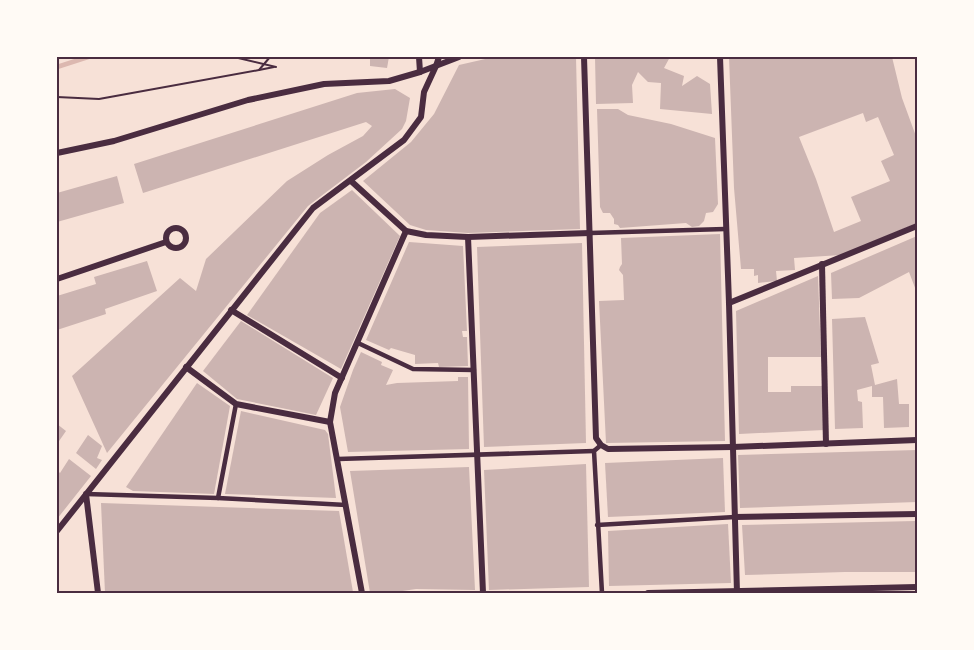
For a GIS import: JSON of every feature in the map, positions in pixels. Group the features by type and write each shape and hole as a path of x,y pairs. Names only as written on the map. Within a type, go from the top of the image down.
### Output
{"street":[{"path":"419,57 420,72"},
{"path":"57,531 313,208 404,140 421,117 424,92 439,57"},
{"path":"57,153 114,141 248,100 324,84 389,81 459,57"},
{"path":"584,57 596,438 601,445 608,449 917,440"},
{"path":"720,57 737,592"},
{"path":"351,181 406,231 426,235 468,237 725,229"},
{"path":"729,303 917,226"},
{"path":"362,593 330,422 335,393 406,231"},
{"path":"468,237 483,593"},
{"path":"57,279 166,242"},
{"path":"822,264 826,444"},
{"path":"231,310 342,378"},
{"path":"358,343 413,369 474,370"},
{"path":"186,367 236,404 330,422"},
{"path":"218,498 236,404"},
{"path":"338,459 594,451 601,445"},
{"path":"594,451 602,593"},
{"path":"86,494 346,505"},
{"path":"86,494 98,593"},
{"path":"597,525 735,517 917,514"},
{"path":"648,593 917,587"}],"path":[{"path":"57,97 99,99 276,67 234,57"},
{"path":"259,70 270,57"}],"building":[{"path":"370,57 389,57 387,68 370,66"},
{"path":"494,57 576,57 580,229 468,233 426,230 410,225 363,181 411,142 434,114 459,65"},
{"path":"595,57 670,57 664,68 684,76 682,86 697,76 710,84 712,114 660,109 661,83 648,82 638,72 632,85 633,103 596,104"},
{"path":"729,57 892,57 902,98 917,139 917,223 841,255 794,258 795,270 776,271 777,281 758,283 758,275 754,276 754,269 741,269 734,188","holes":["863,113 866,122 878,117 894,155 881,161 890,181 851,197 861,221 834,232 799,137"]},
{"path":"395,89 410,98 406,121 402,129 366,162 308,206 107,453 72,376 180,278 196,291 206,259 287,181 363,136 372,126 366,122 143,193 134,164 357,93"},
{"path":"597,109 618,109 628,115 671,124 715,138 718,204 713,212 706,213 704,221 699,226 692,227 686,223 620,228 614,224 610,213 603,213 600,207"},
{"path":"117,176 124,203 57,222 57,193"},
{"path":"352,190 400,236 341,369 247,315 320,213"},
{"path":"720,234 725,441 606,443 599,301 624,300 623,275 619,270 622,264 621,238"},
{"path":"917,236 917,293 909,272 859,298 832,299 831,273"},
{"path":"409,242 463,246 467,331 462,331 463,337 467,337 468,366 439,367 438,363 415,364 415,355 391,348 389,350 366,340"},
{"path":"582,243 586,443 484,447 477,247"},
{"path":"147,261 157,291 105,309 106,314 57,330 57,296 96,284 94,277"},
{"path":"818,276 821,357 768,357 768,392 791,392 791,386 823,386 824,430 739,434 736,311"},
{"path":"865,317 879,363 871,365 875,385 897,379 899,404 909,404 909,427 884,428 883,397 872,397 872,386 857,390 858,401 862,402 863,428 835,429 832,319"},
{"path":"241,321 333,378 316,415 237,399 203,371"},
{"path":"361,352 393,370 386,385 458,381 458,377 468,377 469,449 348,452 340,407"},
{"path":"197,383 230,406 214,494 133,491 126,487"},
{"path":"241,411 325,430 328,434 336,498 225,494"},
{"path":"57,424 66,431 57,444"},
{"path":"88,435 102,446 97,458 102,460 96,469 76,453"},
{"path":"917,450 917,502 740,508 738,455"},
{"path":"723,458 725,512 608,517 605,463"},
{"path":"69,459 91,476 57,519 57,470 60,473"},
{"path":"586,464 589,587 489,590 484,470"},
{"path":"469,467 475,590 416,589 370,593 350,471"},
{"path":"101,503 339,511 353,592 105,593"},
{"path":"915,521 917,572 745,575 742,525"},
{"path":"728,524 731,583 609,586 608,531"}],"waterway":[{"path":"57,67 88,57"}]}
